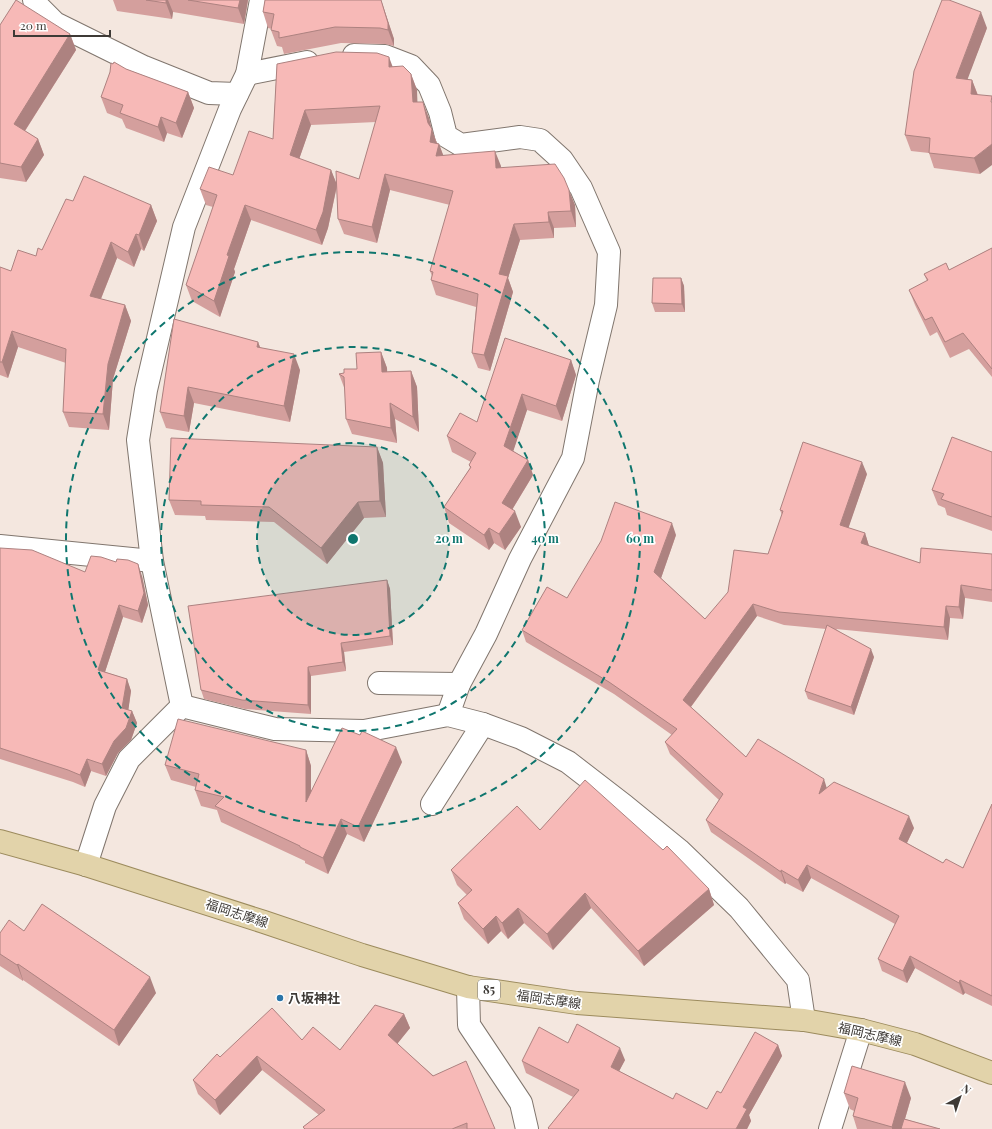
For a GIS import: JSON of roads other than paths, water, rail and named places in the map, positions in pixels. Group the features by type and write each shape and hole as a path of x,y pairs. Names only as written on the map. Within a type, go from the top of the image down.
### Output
{"main road":[{"name":"福岡志摩線","path":"0,840 86,865 362,955 468,987 577,1003 804,1020 861,1030 915,1044 992,1073"}],"street":[{"path":"34,0 55,23 144,66 208,93 237,94"},
{"path":"182,706 152,561 138,440 146,390 184,227 230,109 247,74 261,0"},
{"path":"247,74 341,55 386,56 411,66 429,85 440,112 446,136 461,145 520,137 540,140 562,160 581,188 610,252 606,305 588,380 573,458 520,559 486,634 459,684 448,715"},
{"path":"0,546 152,561"},
{"path":"379,683 459,684"},
{"path":"182,706 275,729 364,731 448,715 483,724 521,738 568,762 626,806 679,850 739,908 798,980 804,1020"},
{"path":"86,865 105,806 129,760 182,706"},
{"path":"432,804 483,724"},
{"path":"468,987 469,1025 521,1102 527,1129"},
{"path":"830,1129 861,1030"}],"place":[{"name":"八坂神社","path":"280,998"}]}
